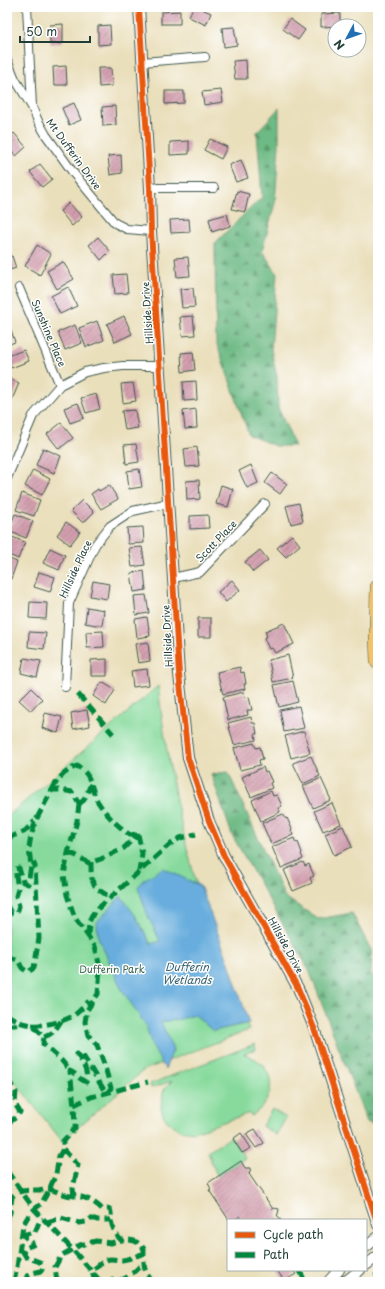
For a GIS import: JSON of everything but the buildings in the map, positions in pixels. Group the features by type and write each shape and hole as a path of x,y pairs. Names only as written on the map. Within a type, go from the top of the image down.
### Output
{"highway":[{"path":"378,587 378,662"}],"street":[{"path":"27,7 32,106"},
{"name":"Hillside Drive","path":"139,7 150,188 151,231 179,674 188,758 209,821 224,856 298,988 314,1028 378,1225"},
{"path":"142,62 205,57"},
{"name":"Mt Dufferin Drive","path":"7,60 15,79 32,106 38,122 46,135 74,174 114,223 127,229 151,231"},
{"path":"150,188 214,188"},
{"name":"Sunshine Place","path":"19,288 60,385"},
{"path":"7,478 33,416 60,385 85,372 104,368 123,366 160,366"},
{"name":"Hillside Place","path":"65,687 69,603 95,546 110,526 133,511 169,503"},
{"name":"Scott Place","path":"173,578 200,572 265,504"},
{"path":"367,1246 378,1237"},
{"path":"367,1264 378,1256"},
{"path":"328,1282 337,1271"},
{"path":"345,1282 359,1271"}],"green space":[{"path":"279,108 279,145 275,203 262,251 277,273 271,350 277,377 278,408 295,446 275,446 249,435 216,342 215,243 262,197 257,132"},
{"name":"Dufferin Park","path":"158,686 171,775 190,861 216,946 249,1030 144,1070 62,1141 7,1072 7,817"},
{"path":"228,772 285,897 318,919 352,913 372,952 371,973 378,983 378,1125 367,1122 309,970 232,835 211,774"},
{"path":"255,1044 256,1049 244,1054 255,1059 263,1066 268,1074 270,1082 270,1092 260,1109 251,1116 250,1113 194,1132 180,1130 167,1121 161,1108 165,1088 172,1081 151,1088 150,1084"},
{"path":"272,1109 286,1118 276,1135 262,1126"},
{"path":"231,1137 245,1158 218,1176 208,1152"}],"water":[{"name":"Dufferin Wetlands","path":"163,868 200,886 229,963 249,1023 213,1031 195,1015 161,1022 173,1050 165,1069 152,1046 146,1026 121,988 98,937 97,922 121,896 135,915 151,944 160,941 148,916 138,887 142,881"}],"marked path":[{"path":"78,694 113,734"},
{"path":"52,790 62,776 77,766 89,778 95,797 109,816 130,835 138,834"},
{"path":"79,804 84,800 91,784"},
{"path":"7,906 11,913 17,913 19,906 16,896 18,889 15,869 19,868 23,882 28,884 31,866 29,848 31,836 36,820 52,790 72,792 79,804"},
{"path":"14,1282 23,1225 30,1213 41,1204 48,1192 56,1174 59,1156 63,1149 63,1141 75,1128 70,1071 86,1082 87,1078 84,1067 77,1054 82,1054 104,1090 108,1092 111,1088 97,1045 88,1035 85,1022 87,1010 98,994 100,968 95,946 75,918 67,895 64,875 68,853 77,821 79,804"},
{"path":"7,838 24,832 35,821"},
{"path":"138,834 142,854 139,871"},
{"path":"68,853 75,855 89,863 124,848 138,834"},
{"path":"88,936 89,922 94,912 169,845 180,838 196,834"},
{"path":"7,958 18,960 22,968 28,972 34,968 39,938 35,866 33,862"},
{"path":"91,862 91,875 93,883 99,890 110,897"},
{"path":"32,1025 58,1022 69,1018 77,1013 89,1001"},
{"path":"7,1015 22,1023 32,1025 44,1037 43,1044 62,1061 70,1071"},
{"path":"44,1037 54,1031 61,1021"},
{"path":"7,1025 22,1023"},
{"path":"7,1079 16,1092 15,1104 20,1112 17,1117 7,1123"},
{"path":"74,1105 91,1097 148,1082"},
{"path":"63,1149 78,1165 73,1188 74,1196 90,1200 102,1209 110,1209 112,1225 119,1238 121,1240 131,1240 139,1243 144,1249 145,1270 153,1282"},
{"path":"7,1171 34,1209 101,1282"},
{"path":"7,1218 10,1213 12,1197 21,1191 48,1189 68,1196 74,1196"},
{"path":"47,1222 61,1218 79,1223 86,1222 90,1219 111,1219"},
{"path":"30,1282 27,1276 41,1271 43,1268 40,1262 26,1257 23,1252 25,1248 33,1245 31,1241 25,1237 26,1234 35,1232 40,1220 43,1219"},
{"path":"57,1282 55,1267 61,1256 64,1254 80,1245 96,1241 111,1243 121,1240"},
{"path":"92,1282 94,1279 92,1271 106,1260 125,1260 143,1254"},
{"path":"104,1282 123,1279 139,1267 144,1267"},
{"path":"300,1271 303,1277 303,1282"},
{"path":"376,1273 378,1281"}],"cycle path":[{"path":"139,7 150,188 151,231 179,674 188,758 209,821 224,856 298,988 314,1028 378,1225"}]}
